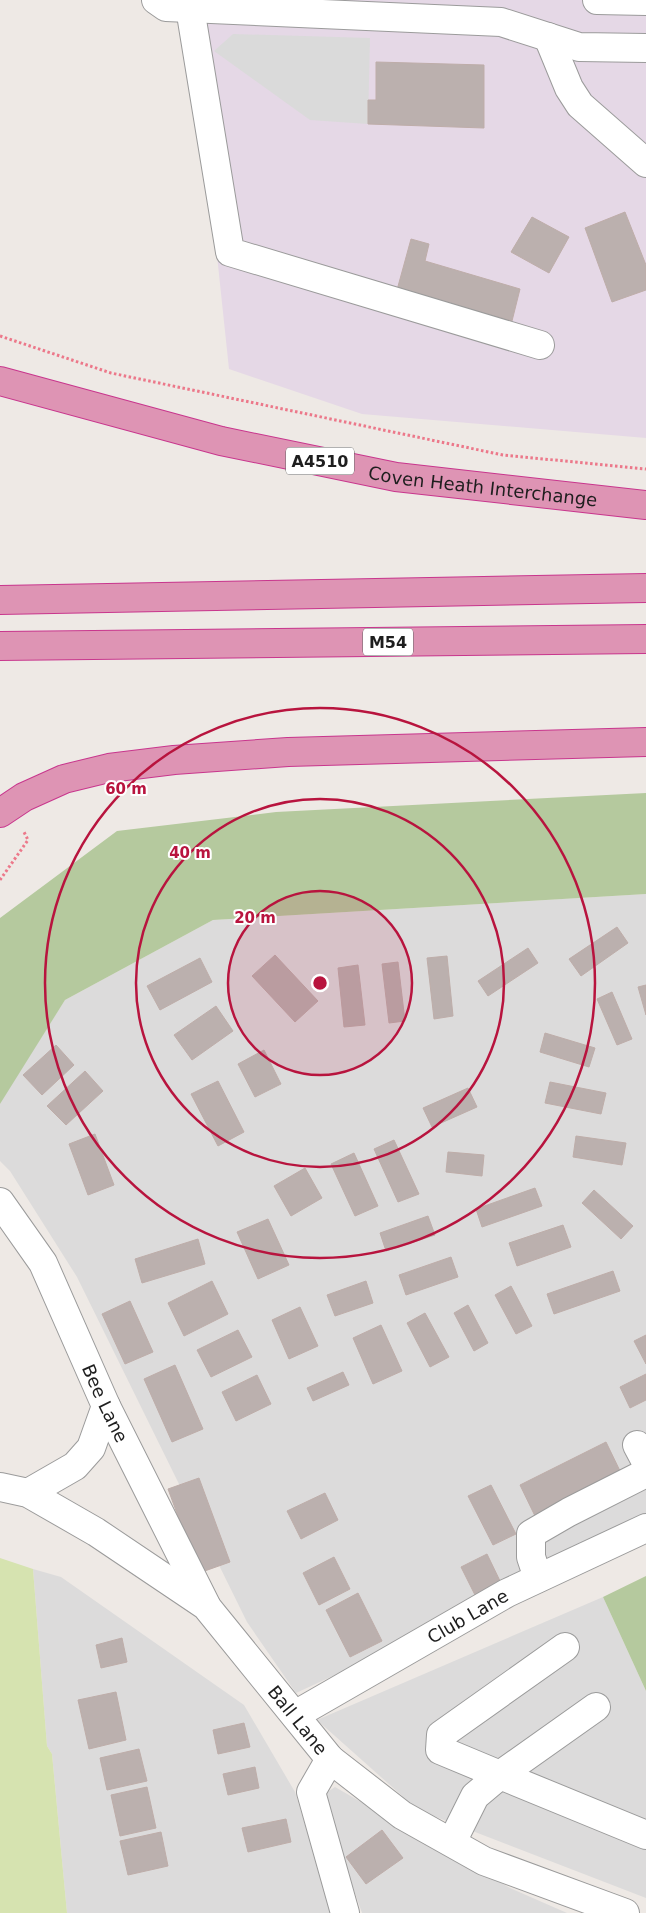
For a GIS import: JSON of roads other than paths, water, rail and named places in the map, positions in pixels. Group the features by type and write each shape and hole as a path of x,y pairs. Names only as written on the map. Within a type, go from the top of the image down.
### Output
{"highway":[{"name":"Coven Heath Interchange","path":"0,381 221,441 396,477 646,505"},
{"path":"13,600 646,588"},
{"name":"M54","path":"0,646 646,639"},
{"path":"0,813 24,797 64,779 109,768 174,760 298,752 646,742"}],"street":[{"path":"156,0 166,7 194,4 501,22 579,47 646,48"},
{"path":"597,0 646,1"},
{"path":"194,4 230,252 540,345"},
{"path":"548,37 569,88 580,105 646,163"},
{"name":"Bee Lane","path":"0,1202 43,1264 106,1406 206,1606"},
{"path":"28,1493 75,1466 91,1448 106,1406"},
{"path":"538,1578 531,1558 531,1534 646,1473"},
{"name":"Ball Lane","path":"0,1487 28,1493 96,1532 206,1606 330,1760 402,1815 484,1861 625,1913"},
{"name":"Club Lane","path":"295,1715 507,1593 646,1528"},
{"path":"565,1647 441,1735 440,1750 646,1835"},
{"path":"452,1842 475,1796 500,1775 596,1707"},
{"path":"330,1760 311,1792 345,1913"}]}
